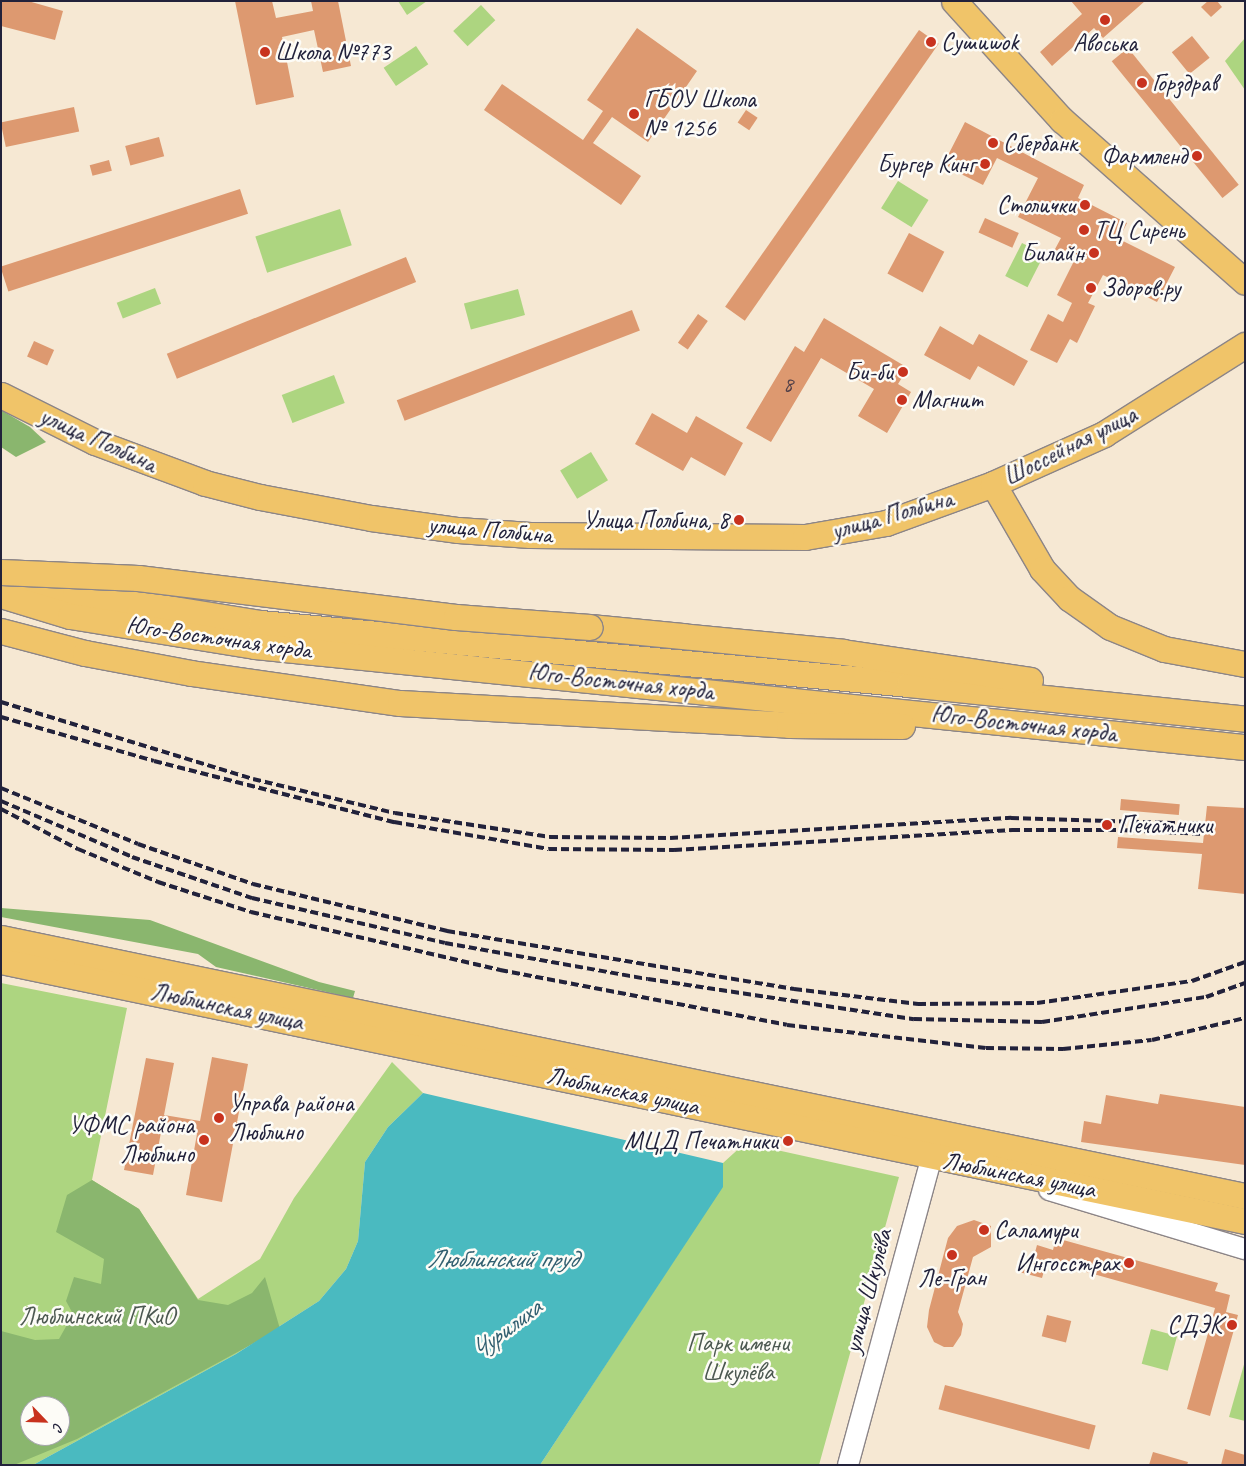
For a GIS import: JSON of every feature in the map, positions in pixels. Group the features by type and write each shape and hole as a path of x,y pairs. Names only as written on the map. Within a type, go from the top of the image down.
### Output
{"main road":[{"path":"954,1 1062,120 1245,282"},
{"name":"Шоссейная улица","path":"1245,345 1104,434 993,484 1042,569 1069,598 1110,627 1164,649 1245,664"},
{"name":"улица Полбина","path":"1,395 95,442 205,482 325,510 458,530 623,538 804,537 886,523 993,484"},
{"path":"1,571 184,582 456,617 590,627 843,652 1072,686 1236,718"},
{"name":"Юго-Восточная хорда","path":"1,571 75,593 261,623 1236,718"},
{"name":"Юго-Восточная хорда","path":"1,595 70,616 255,646 1245,747"},
{"path":"1,631 85,653 191,673 400,703 789,725 1039,726"},
{"name":"Люблинская улица","path":"1,938 1245,1196"},
{"name":"Люблинская улица","path":"1,961 1245,1221"}],"street":[{"name":"улица Шкулёва","path":"848,1465 939,1132"},
{"path":"971,1164 1245,1249"}],"green space":[{"path":"398,1 427,1 407,15"},
{"path":"481,5 495,20 468,46 453,31"},
{"path":"1245,38 1245,90 1225,61"},
{"path":"416,46 428,64 396,86 384,68"},
{"path":"898,181 929,200 912,227 881,208"},
{"path":"340,209 352,245 267,273 255,237"},
{"path":"1022,243 1044,254 1027,287 1005,276"},
{"path":"155,288 161,304 123,319 117,303"},
{"path":"518,289 525,315 471,330 464,303"},
{"path":"334,375 345,403 292,423 282,395"},
{"path":"1,410 30,427 46,442 16,457 1,447"},
{"path":"591,452 608,480 577,499 560,471"},
{"path":"1,908 150,920 319,982 355,991 353,998 216,967 198,954 1,917"},
{"name":"Люблинский ПКиО","path":"1,983 127,1008 92,1180 139,1209 198,1299 260,1259 294,1198 392,1062 423,1093 388,1127 365,1162 358,1241 346,1269 319,1301 236,1354 70,1445 70,1396 20,1396 20,1446 68,1446 33,1465 1,1465"},
{"name":"Парк имени Шкулёва","path":"745,1143 899,1177 819,1465 540,1465 722,1187 723,1163"},
{"path":"92,1180 139,1209 198,1300 228,1305 252,1293 265,1277 280,1329 70,1442 70,1396 20,1396 20,1446 60,1446 14,1465 1,1465 1,1331 35,1340 59,1339 73,1314 66,1301 74,1277 101,1284 104,1259 56,1232 67,1195"},
{"path":"1151,1329 1177,1336 1168,1371 1142,1364"},
{"path":"1245,1361 1245,1421 1229,1417"}],"water":[{"name":"Люблинский пруд","path":"423,1093 723,1163 723,1187 540,1465 33,1465 236,1354 319,1301 346,1269 358,1241 365,1162 388,1127"}],"building":[{"path":"1,1 28,1 63,11 55,40 1,26"},
{"name":"Школа №773","path":"235,1 272,1 276,18 313,11 311,1 338,1 351,66 323,72 314,30 282,37 294,97 256,105"},
{"path":"1071,1 1145,1 1103,38 1094,28 1052,66 1040,52 1082,14"},
{"path":"1208,1 1217,1 1222,7 1211,17 1201,7"},
{"name":"ГБОУ Школа № 1256","path":"637,28 697,71 648,142 612,117 593,143 641,176 621,205 484,110 502,84 583,140 603,111 587,100"},
{"path":"919,30 939,44 745,321 725,307"},
{"path":"1192,36 1210,58 1189,74 1172,52"},
{"path":"1128,48 1239,185 1222,198 1112,61"},
{"path":"74,107 79,131 6,147 1,123"},
{"path":"746,110 758,118 749,130 738,122"},
{"name":"ТЦ Сирень","path":"965,122 1084,185 1078,198 1127,223 1119,239 1175,267 1157,302 1103,275 1088,303 1095,306 1077,343 1070,339 1057,363 1030,350 1048,314 1063,322 1072,303 1057,295 1074,261 1054,251 1061,238 1018,217 1038,178 997,158 983,185 943,165"},
{"path":"159,137 164,156 130,165 125,146"},
{"path":"109,160 112,171 93,176 90,165"},
{"path":"240,189 248,214 8,292 1,267"},
{"path":"985,218 1019,233 1012,248 978,233"},
{"path":"909,233 944,252 923,292 887,274"},
{"path":"406,257 416,282 177,379 167,354"},
{"path":"632,310 640,331 405,421 397,400"},
{"path":"698,314 708,321 688,350 678,343"},
{"path":"824,318 908,368 898,384 911,392 887,433 858,416 874,389 821,358 771,442 746,428 795,346 804,352"},
{"path":"940,326 973,345 979,334 1028,361 1014,386 978,366 970,380 924,355"},
{"path":"34,341 54,350 47,365 27,357"},
{"path":"652,413 687,433 696,416 743,443 725,476 691,457 683,471 635,444"},
{"path":"1121,799 1180,804 1179,815 1120,810"},
{"path":"1207,806 1245,808 1245,894 1198,889 1202,854 1117,848 1118,837 1203,843"},
{"path":"212,1057 248,1064 222,1202 186,1195 197,1134 162,1127 153,1175 124,1170 146,1058 174,1063 164,1115 200,1121"},
{"path":"1160,1094 1245,1107 1245,1165 1081,1142 1084,1121 1101,1124 1106,1095 1158,1104"},
{"path":"974,1220 991,1226 991,1247 973,1257 958,1312 963,1324 961,1335 953,1347 944,1347 934,1342 927,1327 929,1310 948,1238 957,1226"},
{"path":"1056,1238 1218,1283 1215,1291 1230,1295 1226,1312 1238,1315 1210,1416 1187,1409 1215,1308 1047,1261 1042,1278 1019,1272 1023,1258 1033,1260 1037,1245 1053,1250"},
{"path":"1047,1315 1071,1321 1066,1342 1042,1336"},
{"path":"945,1385 1096,1425 1089,1450 939,1409"},
{"path":"1225,1449 1245,1455 1245,1465 1221,1465"},
{"path":"1153,1452 1188,1462 1187,1465 1149,1465"}],"railway":[{"path":"1,702 253,779 395,813 550,837 670,838 1011,818 1205,824"},
{"path":"1,717 154,761 394,822 549,849 674,850 1012,830 1120,830 1204,834"},
{"path":"1,788 138,844 253,884 447,931 794,989 918,1004 1037,1003 1192,981 1245,962"},
{"path":"1,801 132,857 252,898 445,943 648,979 914,1019 1042,1022 1206,997 1245,983"},
{"path":"1,809 78,849 158,882 251,912 500,970 787,1025 986,1048 1063,1049 1152,1040 1245,1018"}],"place":[{"name":"Авоська","path":"1105,20"},
{"name":"Сушиwok","path":"931,42"},
{"name":"Школа №773","path":"265,52"},
{"name":"Горздрав","path":"1142,83"},
{"name":"ГБОУ Школа № 1256","path":"634,114"},
{"name":"Сбербанк","path":"993,143"},
{"name":"Фармленд","path":"1197,156"},
{"name":"Бургер Кинг","path":"985,164"},
{"name":"Столички","path":"1085,205"},
{"name":"ТЦ Сирень","path":"1084,230"},
{"name":"Билайн","path":"1094,253"},
{"name":"Здоров.ру","path":"1091,288"},
{"name":"Би-би","path":"903,372"},
{"name":"Магнит","path":"902,400"},
{"name":"Улица Полбина, 8","path":"739,520"},
{"name":"Печатники","path":"1107,825"},
{"name":"Управа района Люблино","path":"219,1118"},
{"name":"УФМС района Люблино","path":"204,1140"},
{"name":"МЦД Печатники","path":"788,1141"},
{"name":"Саламури","path":"984,1230"},
{"name":"Ле-Гран","path":"952,1255"},
{"name":"Ингосстрах","path":"1129,1263"},
{"name":"СДЭК","path":"1232,1325"}],"water label":[{"name":"Чурилиха","path":"506,1329"}]}
